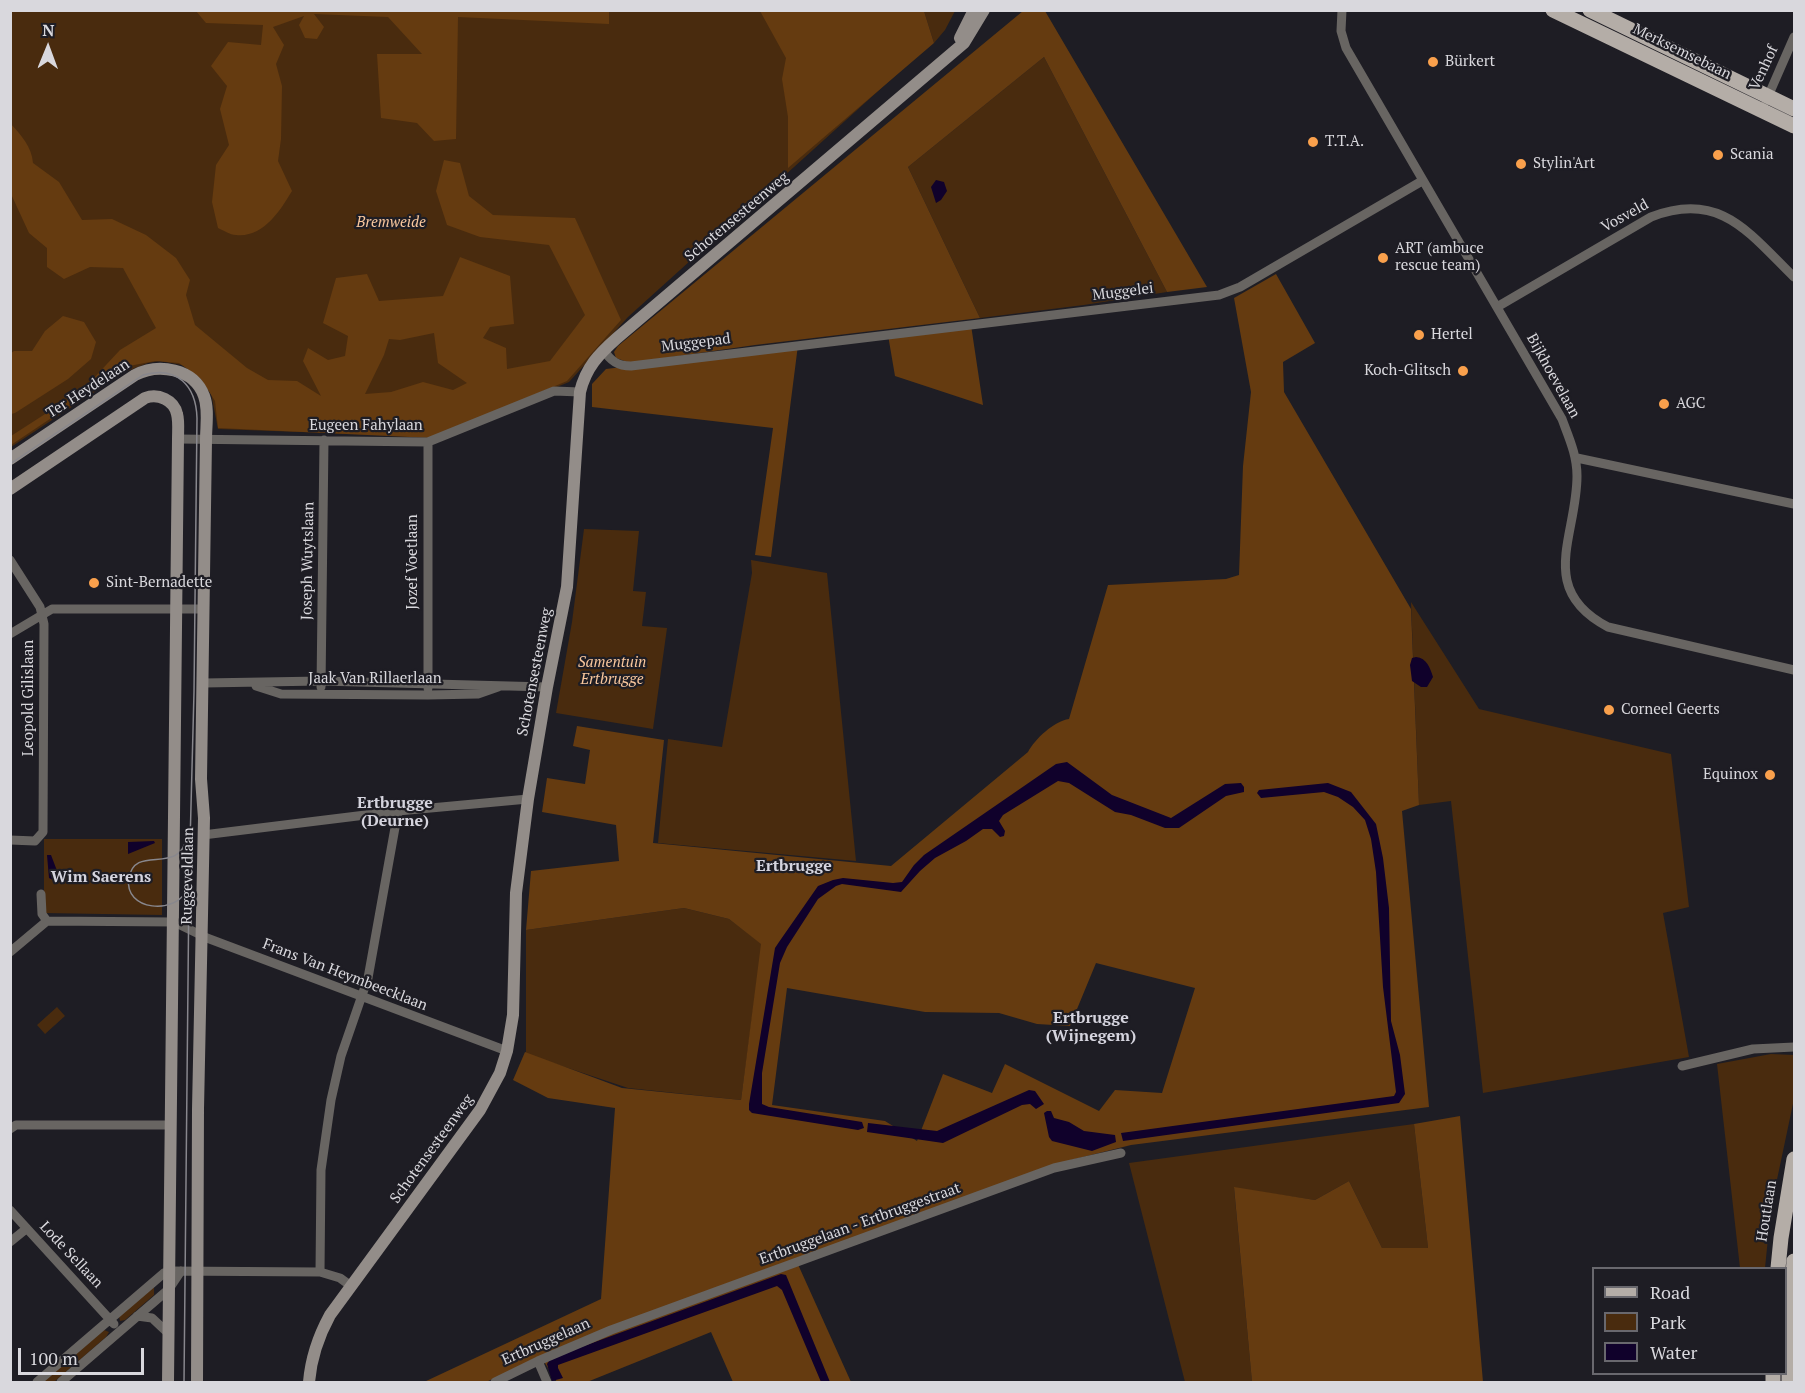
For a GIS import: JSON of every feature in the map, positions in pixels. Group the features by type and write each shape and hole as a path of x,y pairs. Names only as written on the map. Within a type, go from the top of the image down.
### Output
{"main road":[{"name":"Merksemsebaan","path":"1553,10 1764,103 1794,109"},
{"name":"Merksemsebaan","path":"1590,10 1764,103 1794,126"},
{"name":"Houtlaan","path":"1778,1267 1794,1160"},
{"path":"1789,1383 1789,1330 1794,1261"}],"street":[{"path":"950,54 974,10"},
{"name":"Schotensesteenweg","path":"309,1383 311,1359 320,1333 351,1286 480,1110 500,1073 507,1051 513,1015 516,893 546,687 567,587 580,392 588,367 604,350 964,43 984,10"},
{"name":"Bijkhoevelaan","path":"1342,10 1341,31 1346,48 1562,419 1576,458 1577,478 1565,555 1565,575 1567,584 1579,605 1593,619 1608,627 1794,670"},
{"name":"Venhof","path":"1764,103 1794,37"},
{"name":"Muggelei","path":"798,345 1223,294 1240,287 1422,181"},
{"name":"Vosveld","path":"1497,307 1651,217 1669,210 1690,207 1719,213 1741,225 1794,277"},
{"name":"Muggepad","path":"604,350 618,364 631,366 798,345"},
{"name":"Ter Heydelaan","path":"10,459 142,371 162,368 173,370 188,378"},
{"name":"Ruggeveldlaan","path":"188,378 198,386 205,400 206,440 197,1383"},
{"name":"Eugeen Fahylaan","path":"178,439 428,442 554,391 580,392"},
{"name":"Ruggeveldlaan","path":"10,489 145,398 155,396 165,399 175,409 178,417 178,439 170,837 174,921 170,1125 175,1271 169,1289 168,1383"},
{"name":"Joseph Wuytslaan","path":"321,694 324,440"},
{"name":"Jozef Voetlaan","path":"428,442 428,695"},
{"path":"1576,458 1794,504"},
{"name":"Leopold Gilislaan","path":"10,560 43,615 43,832 35,841 10,840"},
{"path":"10,634 52,609 204,609"},
{"name":"Jaak Van Rillaerlaan","path":"204,683 321,681 546,687"},
{"name":"Jaak Van Rillaerlaan","path":"247,683 281,694 478,694 503,685"},
{"path":"203,835 398,811 528,799"},
{"path":"320,1272 321,1170 330,1110 341,1056 368,978 398,811"},
{"path":"40,894 42,914 47,921"},
{"path":"10,952 47,921 174,921"},
{"name":"Frans Van Heymbeecklaan","path":"174,921 202,936 507,1051"},
{"path":"1682,1065 1753,1049 1794,1047"},
{"path":"13,1127 170,1125"},
{"name":"Ertbruggelaan - Ertbruggestraat","path":"611,1330 1054,1168 1121,1153"},
{"name":"Lode Sellaan","path":"10,1210 120,1330"},
{"path":"10,1242 27,1229"},
{"path":"37,1383 164,1273 175,1271 320,1272 340,1278 351,1286"},
{"path":"61,1383 169,1289"},
{"path":"137,1316 152,1318 168,1333"},
{"name":"Ertbruggelaan","path":"495,1383 538,1361 611,1330"},
{"path":"538,1361 547,1383"}],"green space":[{"name":"Bremweide","path":"865,10 918,55 628,317 569,382 437,437 218,429 211,393 198,375 182,365 160,361 125,372 11,447 10,11"},
{"path":"924,11 955,11 945,30 934,43"},
{"path":"1044,57 1167,292 980,318 908,167"},
{"name":"Samentuin Ertbrugge","path":"584,529 639,531 633,591 646,592 642,626 667,628 653,729 556,713 572,622"},
{"path":"751,560 827,573 856,861 658,843 668,739 722,747 752,573"},
{"path":"1411,602 1479,709 1671,754 1689,907 1663,913 1689,1057 1483,1093 1451,801 1419,805"},
{"path":"44,839 162,839 162,915 44,913"},
{"path":"684,908 729,919 762,944 741,1100 628,1088 526,1054 526,930"},
{"path":"57,1007 65,1016 45,1034 37,1025"},
{"path":"1771,1054 1794,1055 1794,1099 1771,1208 1765,1267 1740,1267 1717,1064"},
{"path":"1414,1124 1428,1248 1382,1248 1349,1181 1315,1200 1234,1188 1252,1382 1185,1382 1129,1163"},
{"path":"154,1287 154,1295 125,1320 120,1321 119,1316"},
{"path":"104,1330 109,1332 106,1337 54,1382 43,1382"}],"shaded area":[{"path":"609,10 609,24 458,17 456,139 434,141 417,123 381,118 377,54 422,54 388,17 314,14 324,27 317,39 305,38 299,25 304,16 273,27 284,45 276,64 282,86 281,139 278,161 292,191 270,222 254,232 234,235 218,228 212,202 216,165 229,145 220,109 227,86 211,66 228,42 261,45 263,25 206,23 196,11"},
{"path":"760,11 924,11 934,43 788,168 788,117 782,79 786,58"},
{"path":"1023,11 1045,11 1207,287 1167,292 1044,57 908,167 980,318 755,345 630,363 616,358 614,352 618,346"},
{"path":"10,123 28,146 33,163 59,182 82,220 112,219 146,235 176,258 190,280 186,295 195,325 247,368 268,380 297,381 321,396 303,361 308,348 328,360 345,356 348,336 323,323 336,278 367,274 379,301 443,296 460,257 510,276 514,324 490,327 483,338 506,348 507,369 550,361 585,315 549,245 480,237 447,225 436,191 444,160 460,163 469,196 493,215 575,218 621,320 567,381 431,438 218,428 215,401 201,379 179,363 155,361 129,366 11,445 11,436 70,398 92,380 120,350 156,328 123,268 90,267 64,279 47,267 47,248 29,233 11,194","holes":["434,333 438,363 467,383 453,390 423,382 391,392 365,394 384,355 389,339 400,340"]},
{"path":"1276,274 1315,343 1283,362 1284,392 1411,609 1419,805 1402,811 1429,1107 1131,1145 1071,1160 796,1260 851,1382 733,1382 711,1332 587,1382 557,1382 541,1357 486,1382 424,1382 601,1299 615,1108 548,1098 513,1080 525,1052 622,1088 741,1100 761,944 729,919 684,908 526,930 531,871 619,861 616,825 542,812 547,778 585,784 590,750 573,746 577,726 664,740 653,843 891,866 1028,752 1046,731 1057,723 1069,719 1108,585 1226,579 1239,575 1243,466 1251,392 1234,298","holes":["1096,963 1195,988 1162,1093 1115,1090 1099,1111 1005,1064 992,1093 943,1074 917,1141 885,1121 772,1105 787,988 925,1012 999,1013 1037,1024 1070,1026"]},
{"path":"63,316 84,322 96,342 91,359 68,379 11,414 11,353 32,351 45,331"},
{"path":"971,325 983,405 895,376 888,335"},
{"path":"798,345 771,557 755,555 773,428 592,407 592,384 606,369"},
{"path":"1460,1116 1483,1382 1252,1382 1234,1187 1315,1200 1349,1181 1382,1248 1428,1248 1414,1124"}],"water":[{"path":"936,180 944,182 947,191 936,203 931,187"},
{"path":"1416,657 1425,661 1431,670 1433,677 1427,687 1421,687 1412,681 1410,665 1412,658"},
{"path":"1067,762 1112,795 1171,818 1225,784 1241,783 1244,792 1226,796 1179,828 1165,828 1131,815 1115,812 1069,783 1058,781 1003,815 999,821 1005,831 1004,836 1000,837 992,829 983,829 935,858 901,892 842,884 836,886 818,899 787,947 780,963 762,1073 762,1104 862,1122 864,1128 858,1130 752,1113 749,1110 749,1104 775,948 818,886 843,878 902,882 924,855 1056,764"},
{"path":"1328,783 1351,792 1376,824 1389,908 1391,1021 1400,1055 1405,1094 1399,1103 1123,1141 1121,1133 1394,1096 1396,1092 1383,987 1376,872 1371,839 1365,820 1353,807 1338,797 1324,792 1261,798 1257,793 1259,790"},
{"path":"154,841 155,843 128,854 128,842"},
{"path":"47,855 51,855 59,876 53,880 49,878"},
{"path":"1029,1090 1035,1091 1044,1104 1036,1109 1030,1104 1022,1105 943,1143 867,1132 868,1123 937,1131"},
{"path":"1051,1111 1054,1118 1069,1122 1084,1131 1115,1135 1116,1142 1092,1151 1052,1141 1044,1113"},
{"path":"781,1274 786,1275 830,1382 821,1382 782,1290 777,1286 558,1365 563,1378 552,1381 547,1364 551,1358"}],"tram line":[{"path":"10,464 143,375 166,373 175,376 182,381 193,396 197,418 184,1382"},
{"path":"187,837 182,849 175,855 139,862 133,868 129,878 129,889 142,903 163,906 182,897 188,888"}],"place":[{"name":"Bürkert","path":"1433,62"},
{"name":"T.T.A.","path":"1313,142"},
{"name":"Scania","path":"1718,155"},
{"name":"Stylin'Art","path":"1521,164"},
{"name":"ART (ambuce rescue team)","path":"1383,258"},
{"name":"Hertel","path":"1419,335"},
{"name":"Koch-Glitsch","path":"1463,371"},
{"name":"AGC","path":"1664,404"},
{"name":"Sint-Bernadette","path":"94,583"},
{"name":"Corneel Geerts","path":"1609,710"},
{"name":"Equinox","path":"1770,775"}],"district":[{"name":"Ertbrugge (Deurne)","path":"395,812"},
{"name":"Ertbrugge","path":"794,866"},
{"name":"Wim Saerens","path":"101,877"},
{"name":"Ertbrugge (Wijnegem)","path":"1091,1027"}]}
